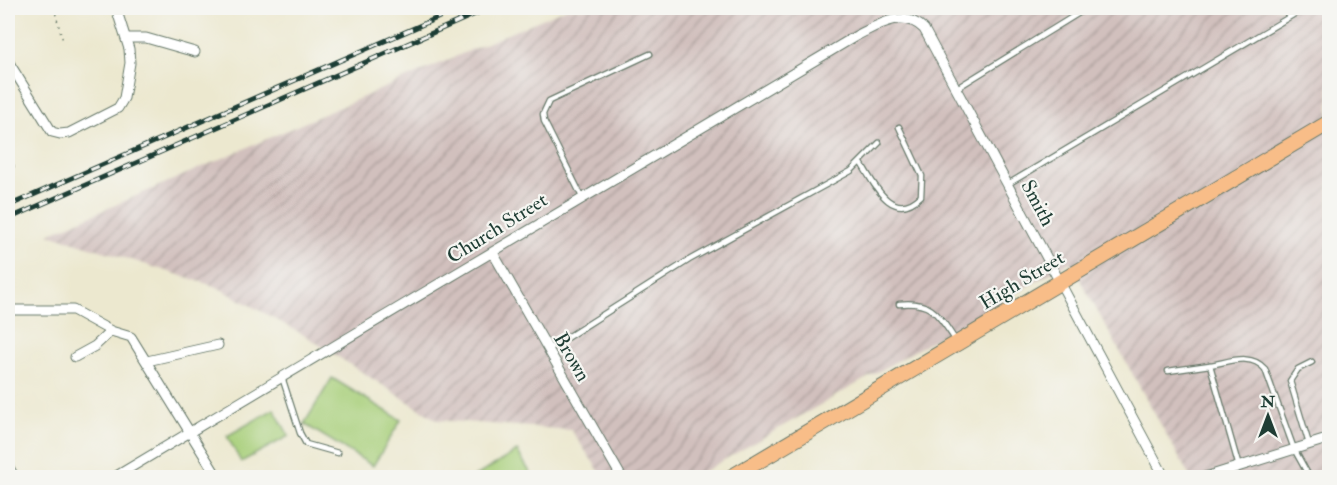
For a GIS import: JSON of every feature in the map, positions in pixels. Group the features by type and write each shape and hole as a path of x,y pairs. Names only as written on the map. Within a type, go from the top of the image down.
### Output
{"main road":[{"name":"High Street","path":"731,476 1329,122"}],"street":[{"path":"8,61 52,132 60,134 118,108 124,98 130,63 127,38 116,8"},
{"name":"Smith","path":"904,18 912,19 924,29 954,89 1008,184 1165,477"},
{"name":"Church Street","path":"113,477 493,253 582,196 856,36 887,21 904,18"},
{"path":"127,38 146,38 195,52"},
{"name":"Brown","path":"493,253 622,477"},
{"path":"8,310 73,310 111,331 131,338 192,431 218,477"},
{"path":"75,357 95,346 111,331"},
{"path":"147,361 218,345"},
{"path":"1202,477 1329,438"},
{"path":"8,466 15,477"}],"lane":[{"path":"904,18 907,8"},
{"path":"954,89 1088,8"},
{"path":"1008,184 1303,9"},
{"path":"582,196 544,121 546,106 549,101 650,54"},
{"path":"861,163 876,188 892,204 914,202 921,196 922,176 899,127"},
{"path":"547,350 689,260 813,194 861,163 879,143"},
{"path":"8,159 11,166"},
{"path":"899,304 920,303 930,307 957,343"},
{"path":"1168,371 1246,359 1259,362 1264,369 1294,449 1310,477"},
{"path":"1308,444 1290,381 1298,369 1312,362"},
{"path":"1210,365 1239,467"},
{"path":"282,377 300,433 306,444 338,453"}],"path":[{"path":"54,8 63,40"}],"shaded area":[{"path":"567,8 1329,8 1329,477 1190,477 1070,262 694,477 604,478 571,430 437,420 304,335 217,287 49,234"}],"green space":[{"path":"332,378 401,420 373,466 304,424"},
{"path":"274,409 289,436 241,462 227,436"},
{"path":"517,451 533,477 474,477"}],"railway":[{"path":"8,206 460,8"},
{"path":"8,219 489,8"}]}
